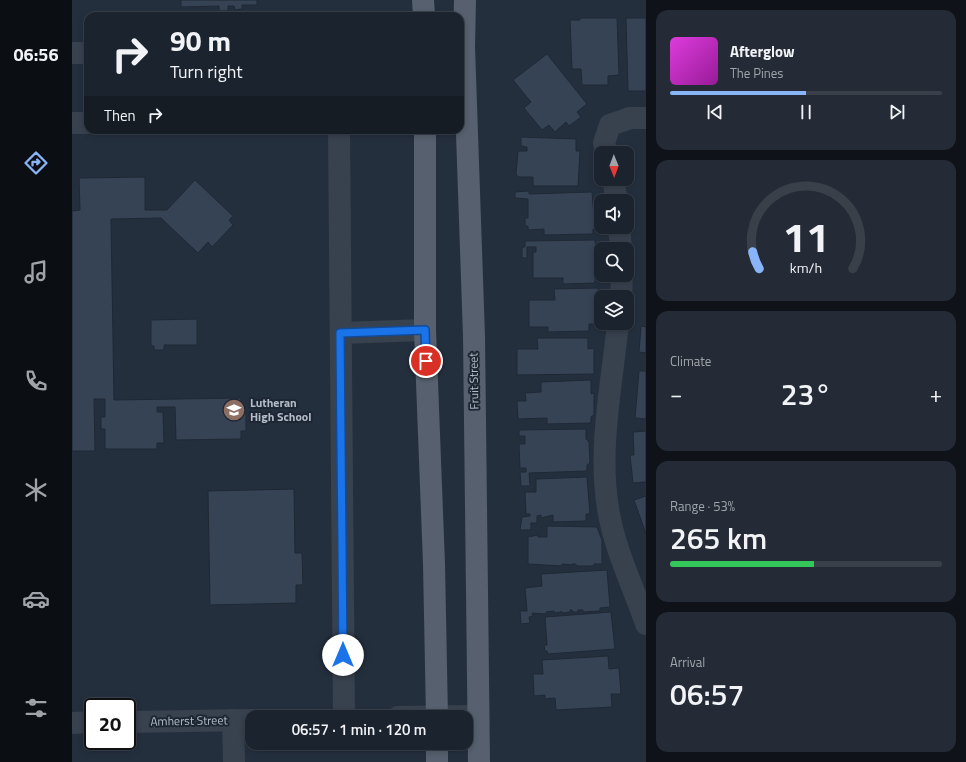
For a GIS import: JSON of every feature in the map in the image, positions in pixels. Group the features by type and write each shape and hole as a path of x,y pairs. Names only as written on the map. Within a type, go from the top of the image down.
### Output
{"main road":[{"path":"423,0 424,12"},
{"name":"Fruit Street","path":"464,16 465,0"},
{"name":"Fruit Street","path":"464,95 474,336 479,762"},
{"path":"425,134 425,330 434,564 436,710"},
{"path":"437,750 437,762"}],"street":[{"path":"72,53 84,53"},
{"path":"605,146 604,143 610,125 630,118 646,118"},
{"path":"72,123 84,123"},
{"path":"339,134 344,710"},
{"path":"340,333 425,330"},
{"path":"617,330 605,451 605,483 608,509 616,542 646,624"},
{"path":"473,716 478,716"},
{"path":"234,762 243,720"},
{"name":"Amherst Street","path":"136,722 243,720"},
{"path":"72,723 84,722"}],"building":[{"path":"181,0 257,0 257,5 242,5 242,9 235,10 234,6 228,6 228,11 219,11 219,6 181,7"},
{"path":"580,18 617,18 619,75 608,76 608,85 582,85 581,69 572,69 570,20 580,20"},
{"path":"626,18 646,18 646,91 628,91"},
{"path":"547,54 587,104 577,112 581,117 569,126 566,122 555,132 549,125 542,130 524,108 531,102 513,80"},
{"path":"521,137 576,139 576,151 580,151 578,186 533,186 533,177 518,177 516,174 518,151 527,151 527,147 521,146"},
{"path":"145,177 145,210 167,210 195,180 233,216 229,220 233,225 212,247 208,242 198,253 161,218 111,219 114,400 241,398 241,413 246,413 246,431 241,431 241,439 176,440 175,407 157,407 157,412 163,412 164,443 157,443 157,449 105,449 105,429 101,429 101,417 105,417 105,399 94,399 95,451 72,451 72,211 80,210 79,178"},
{"path":"529,191 529,194 592,192 594,217 593,234 544,235 544,229 528,230 528,226 525,226 525,218 528,218 528,199 515,198 515,192"},
{"path":"595,240 595,283 563,284 563,278 533,278 533,252 536,252 536,247 527,247 527,258 522,258 522,247 525,247 525,241"},
{"path":"598,288 598,290 594,290 594,324 589,324 589,331 548,332 548,327 529,327 529,300 555,300 554,289"},
{"path":"197,319 197,345 164,345 164,350 154,350 154,346 151,346 151,320"},
{"path":"641,326 646,327 646,353 639,352"},
{"path":"537,338 588,338 588,349 594,348 594,374 517,375 517,349 538,349"},
{"path":"639,371 646,371 646,419 635,418"},
{"path":"591,380 591,394 594,393 594,415 591,417 591,423 547,424 547,418 518,419 517,401 526,401 525,393 541,392 541,382"},
{"path":"586,429 586,439 589,442 590,463 587,465 587,471 529,473 530,486 521,486 520,472 526,472 526,468 520,468 519,444 525,444 525,436 519,436 519,430"},
{"path":"646,431 646,482 633,483 630,455 634,455 633,432"},
{"path":"587,477 590,514 586,514 586,521 553,522 553,515 541,518 541,515 537,516 537,523 531,523 531,530 520,530 522,517 530,516 530,514 526,514 525,492 536,492 536,479"},
{"path":"294,489 295,553 302,553 303,585 296,585 296,603 210,605 208,491"},
{"path":"646,496 646,534 634,500"},
{"path":"547,526 597,527 602,540 602,564 594,564 594,566 576,566 576,564 562,564 562,566 528,564 528,537 538,535 538,537 547,537"},
{"path":"607,570 610,607 600,608 600,611 583,612 583,610 578,610 578,612 573,612 570,610 570,612 563,613 561,611 555,613 554,611 546,612 546,614 532,613 533,616 529,617 530,623 521,624 520,611 527,611 525,588 542,586 541,574"},
{"path":"611,612 615,649 548,654 547,651 545,651 544,645 547,645 545,617"},
{"path":"608,656 609,669 619,668 621,694 611,694 612,707 556,710 555,698 545,699 545,695 534,696 533,674 543,674 542,660"}],"place":[{"name":"Lutheran High School","path":"234,410"}],"route":[{"path":"343,655 340,333 425,330 426,361"}]}
